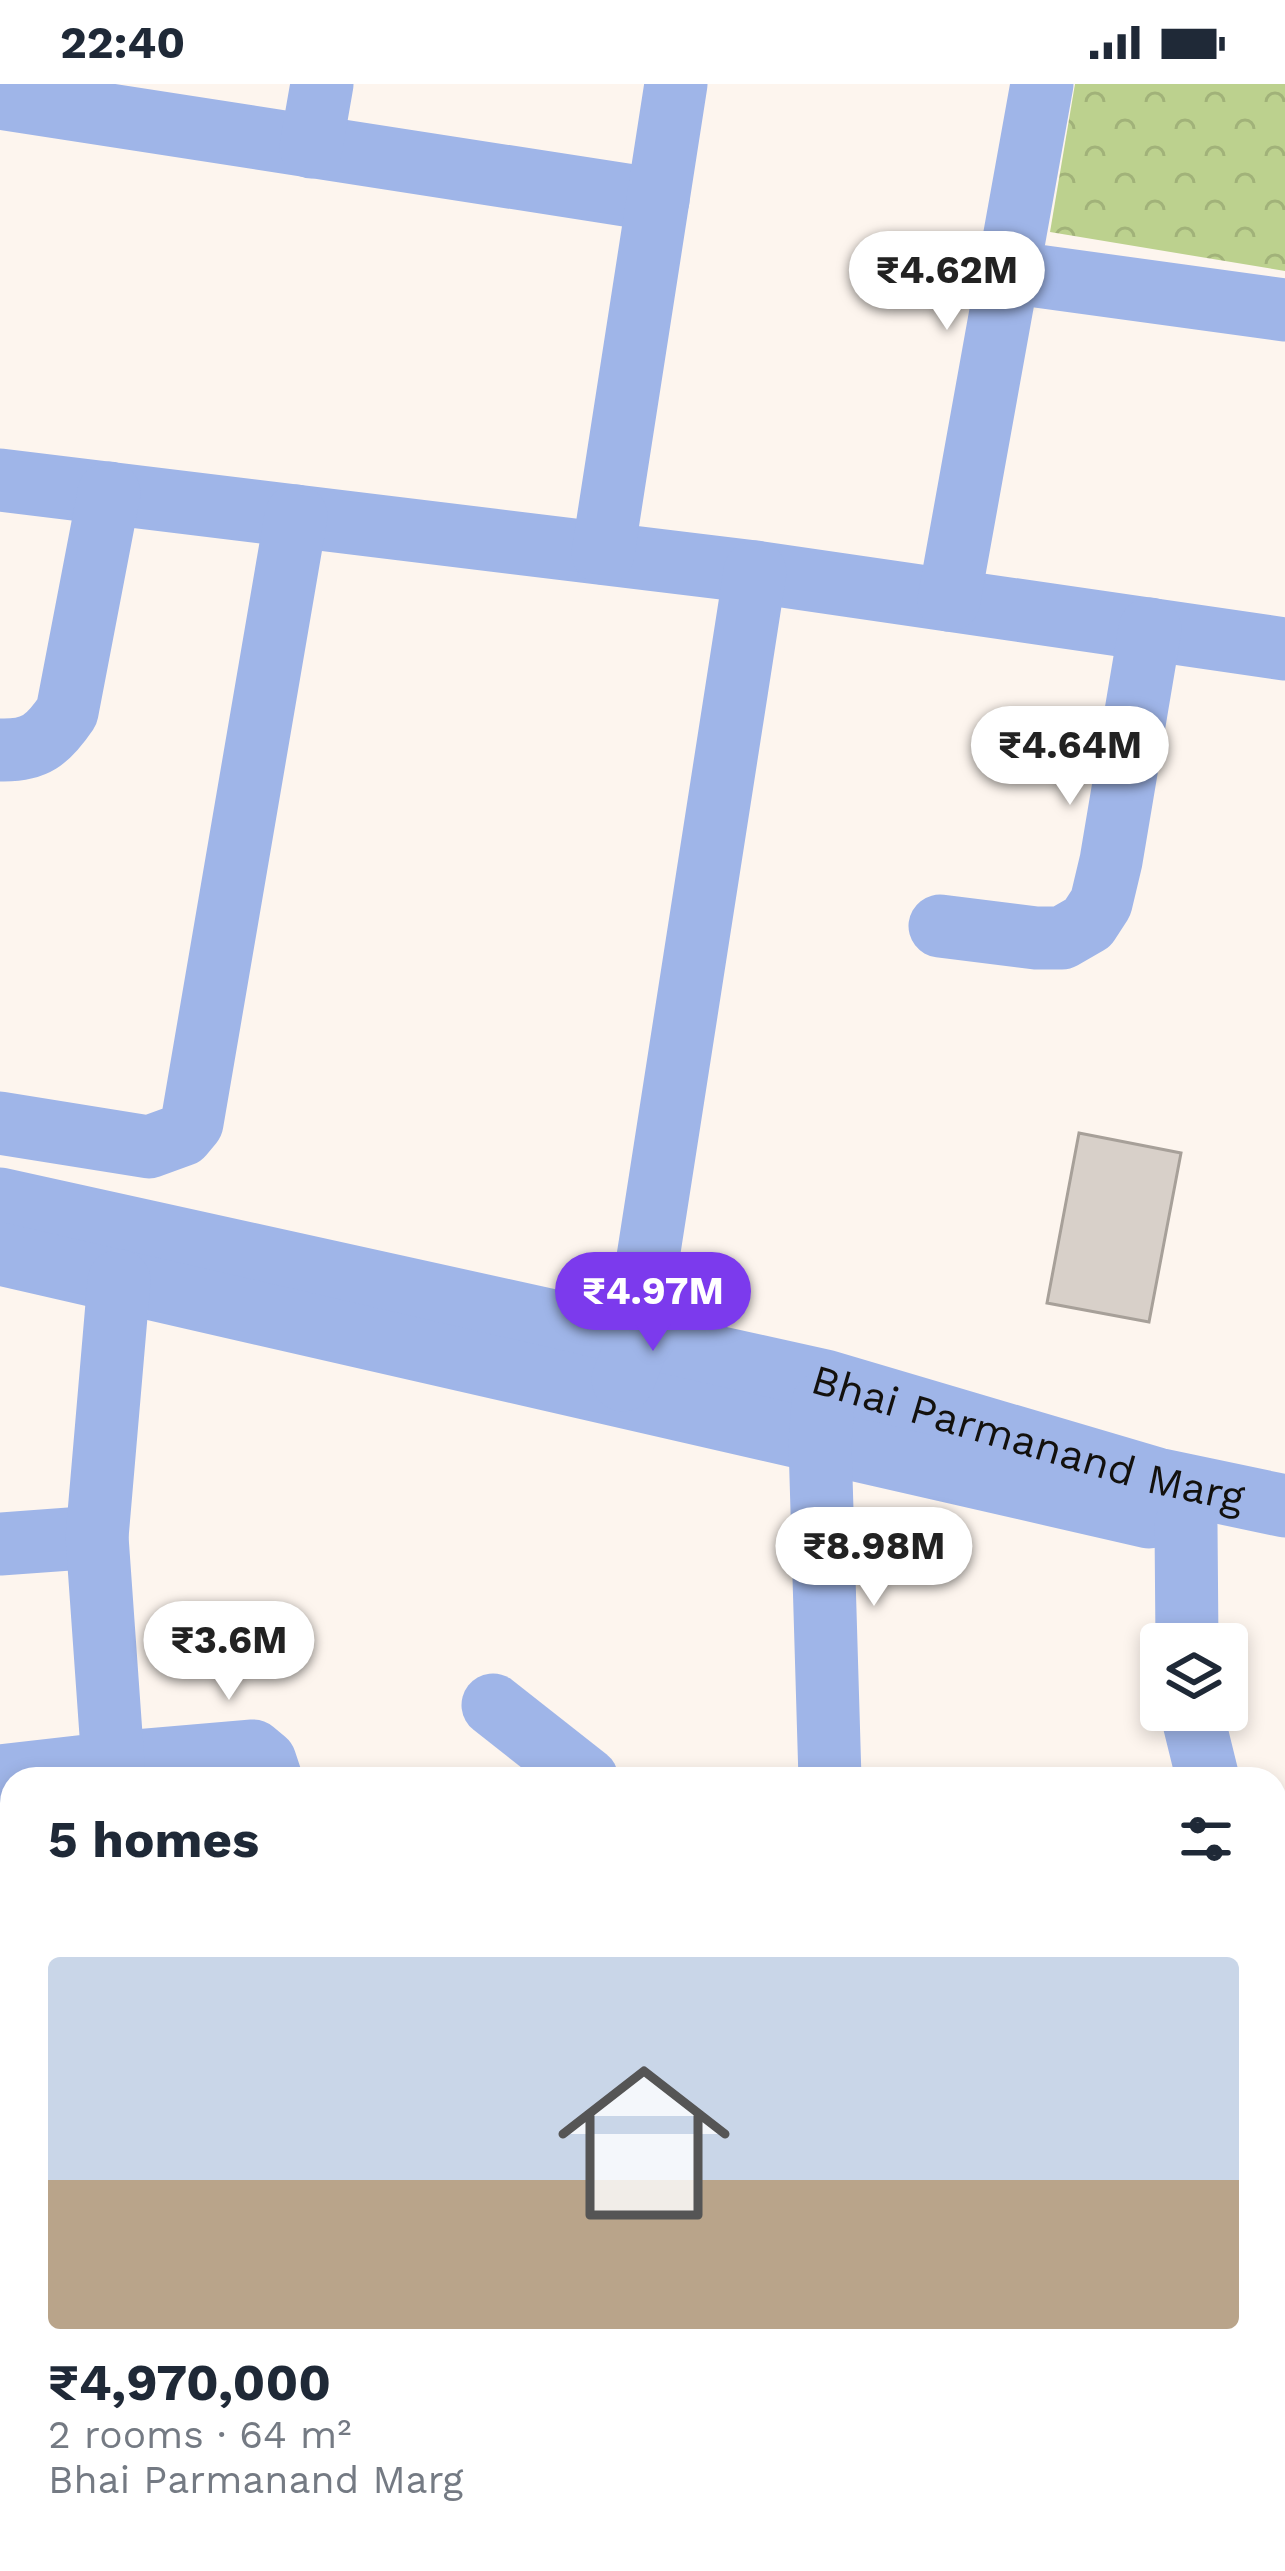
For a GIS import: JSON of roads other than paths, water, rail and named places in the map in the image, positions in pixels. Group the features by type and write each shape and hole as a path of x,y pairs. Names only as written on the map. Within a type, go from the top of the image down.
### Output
{"street":[{"path":"311,146 322,84"},
{"path":"603,554 676,84"},
{"path":"949,600 1042,84"},
{"path":"0,98 658,200"},
{"path":"1008,272 1285,310"},
{"path":"0,480 755,572 1285,649"},
{"path":"0,750 25,751 48,739 67,712 109,493"},
{"path":"0,1123 148,1147 166,1144 192,1123 296,516"},
{"path":"628,1368 755,572"},
{"path":"940,926 1062,938 1088,922 1101,903 1111,861 1150,629"},
{"path":"92,1220 107,1142"},
{"name":"Bhai Parmanand Marg","path":"0,1199 92,1220 628,1368 820,1443 1285,1548"},
{"name":"Bhai Parmanand Marg","path":"0,1254 119,1281 628,1368 825,1381 1157,1479 1285,1507"},
{"path":"113,1762 97,1537 119,1281"},
{"path":"825,1381 820,1443 830,1767"},
{"path":"1186,1525 1187,1623"},
{"path":"0,1544 97,1537"},
{"path":"494,1705 572,1767"},
{"path":"1196,1731 1205,1767"},
{"path":"75,1767 253,1751 267,1767"}]}
